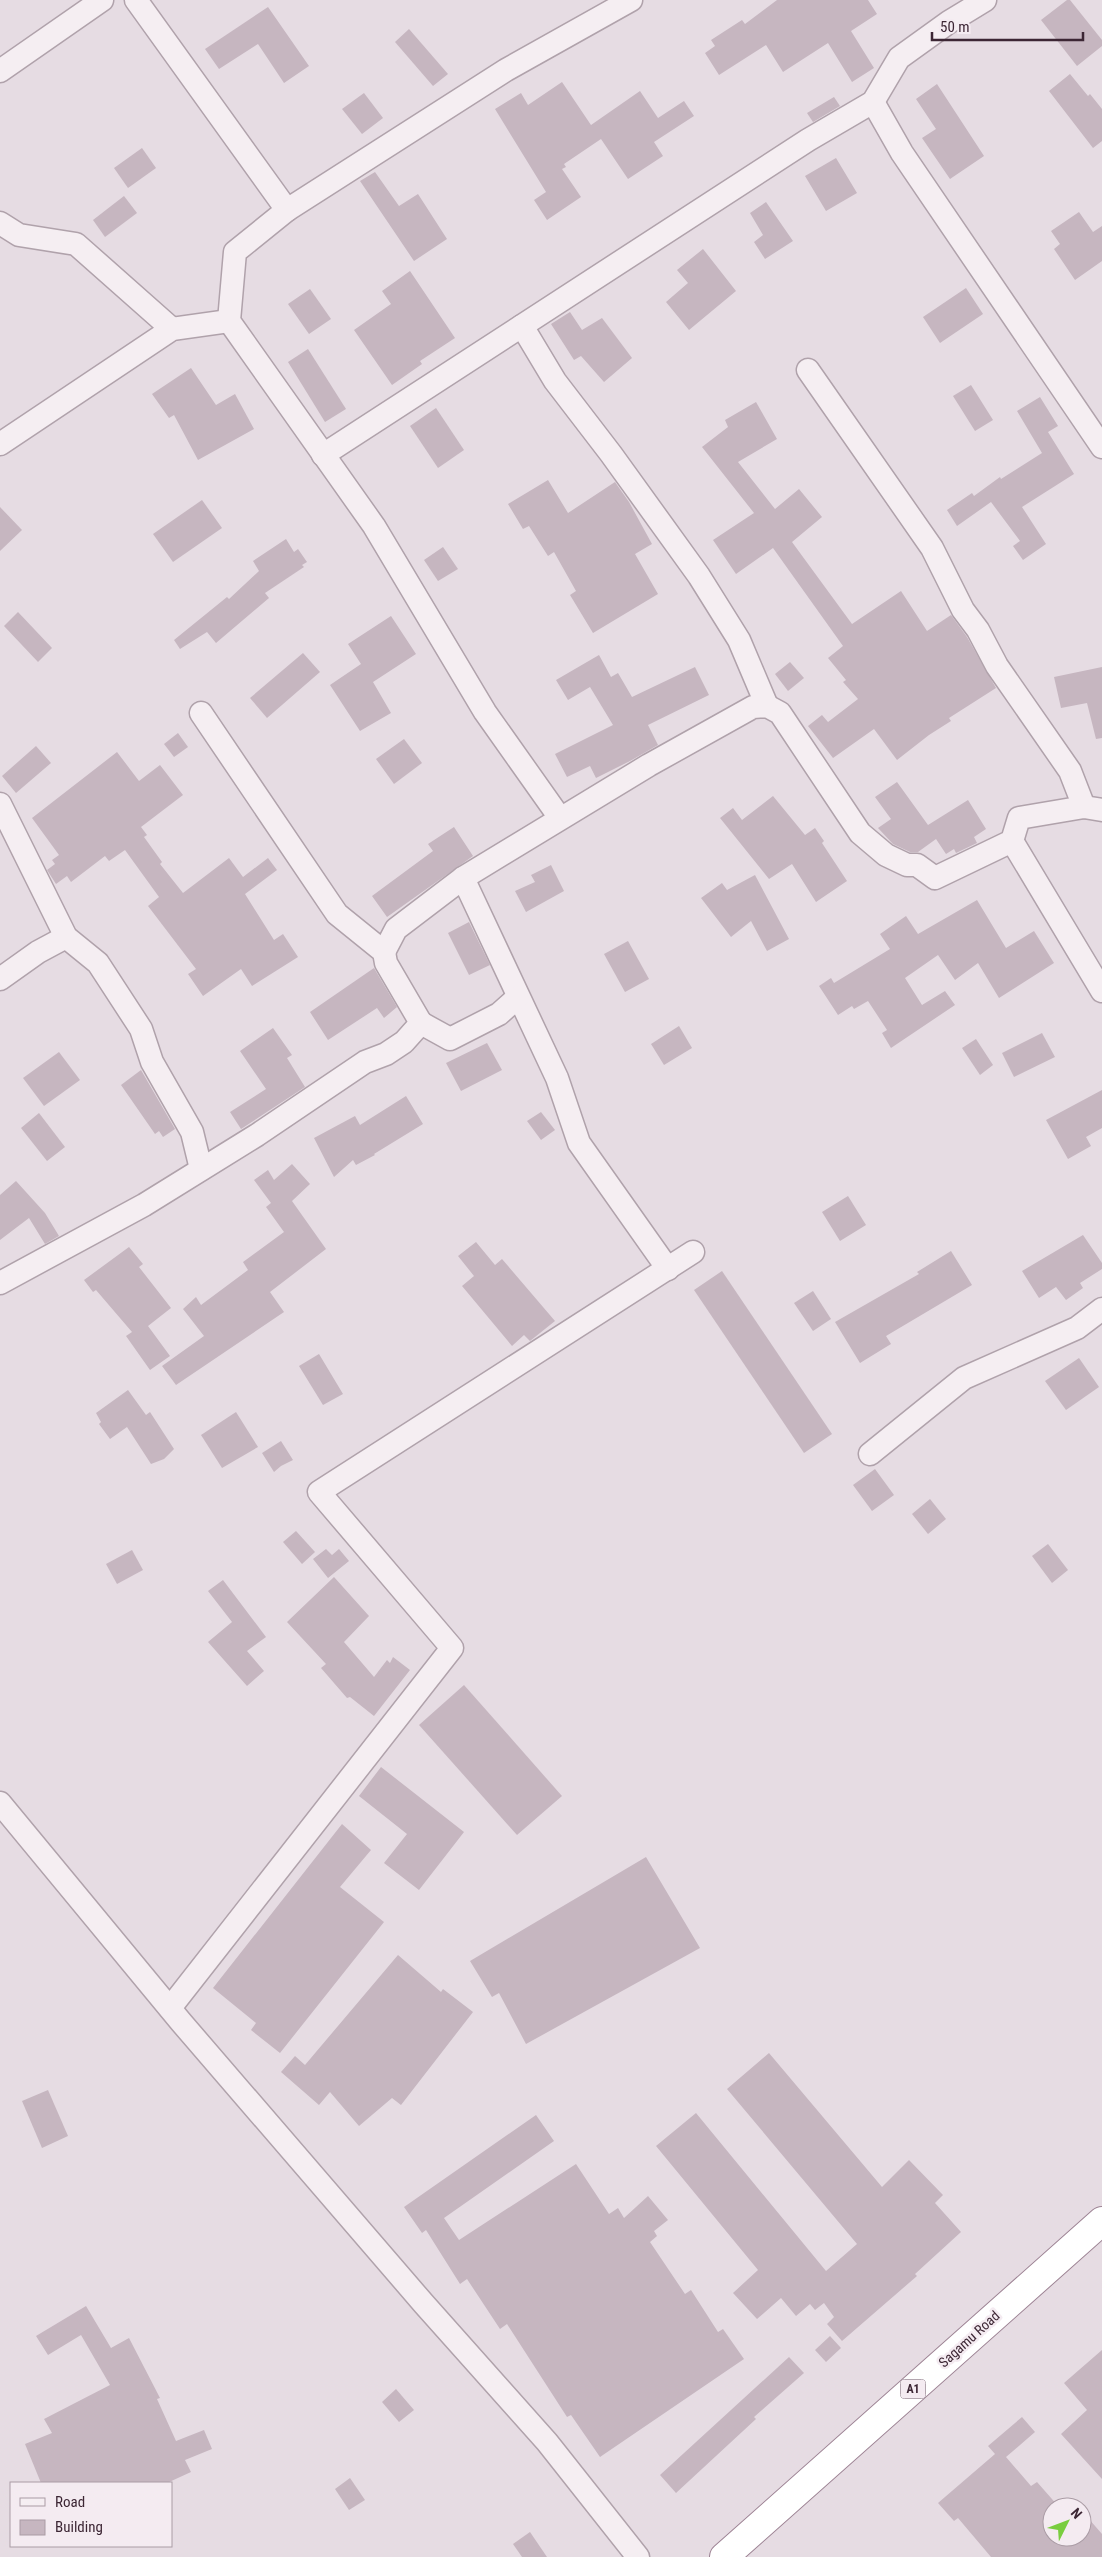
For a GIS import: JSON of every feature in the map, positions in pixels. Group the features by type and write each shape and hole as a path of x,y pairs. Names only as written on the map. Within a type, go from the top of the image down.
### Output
{"highway":[{"name":"Sagamu Road","path":"724,2557 1102,2221"}],"street":[{"path":"0,71 102,0"},
{"path":"136,0 287,210"},
{"path":"560,818 485,712 374,526 229,321 234,252 287,210 506,70 631,0"},
{"path":"323,455 808,140 873,102 899,58 949,22 985,0"},
{"path":"873,102 902,153 1102,448"},
{"path":"0,224 19,235 76,244 172,329"},
{"path":"0,444 172,329 229,321"},
{"path":"522,326 555,382 611,454 699,576 739,640 767,706"},
{"path":"518,998 499,1014 450,1039 421,1023 386,963 384,952 396,929 463,878 649,765 707,734 738,713 753,707 767,706 780,712 860,833 886,855 906,865 917,865 936,878 1012,841 1019,818 1093,808 1070,771 997,666 978,630 963,610 932,548 808,370"},
{"path":"201,713 337,914 384,952"},
{"path":"0,804 66,937 98,963 141,1028 152,1062 192,1132 201,1169"},
{"path":"1012,841 1102,991"},
{"path":"463,878 557,1078 579,1143 668,1269"},
{"path":"0,979 38,952 66,937"},
{"path":"0,1283 144,1204 257,1135 365,1062 386,1054 404,1042 421,1023"},
{"path":"170,2008 452,1648 319,1492 693,1252"},
{"path":"870,1454 964,1378 1076,1328 1102,1309"},
{"path":"0,1803 170,2008 424,2304 546,2442 638,2557"}],"building":[{"path":"777,0 868,0 877,14 851,31 874,68 852,82 828,43 783,72 766,45 719,75 705,53 715,46 711,40 742,20 745,24"},
{"path":"1067,0 1070,0 1102,40 1102,46 1077,66 1041,20"},
{"path":"268,7 309,66 284,83 258,44 219,69 205,49"},
{"path":"409,29 448,74 433,86 395,42"},
{"path":"1070,74 1088,96 1090,94 1102,109 1102,141 1093,148 1049,91"},
{"path":"562,82 591,125 640,91 658,118 684,101 694,116 654,142 663,156 628,179 601,139 564,164 566,167 562,169 581,197 547,220 534,200 546,192 495,109 521,93 528,105"},
{"path":"937,84 984,156 950,179 922,138 936,129 916,99"},
{"path":"364,93 383,118 362,134 342,109"},
{"path":"834,97 840,106 813,122 807,113"},
{"path":"142,148 156,168 128,188 114,168"},
{"path":"836,158 857,193 826,211 805,176"},
{"path":"375,172 399,206 418,194 447,239 414,261 360,181"},
{"path":"124,196 137,213 105,237 93,220"},
{"path":"766,202 793,241 765,259 754,242 763,235 750,213"},
{"path":"1079,212 1093,232 1102,226 1102,261 1075,280 1054,249 1060,244 1051,231"},
{"path":"703,249 736,291 689,330 666,302 688,283 677,270"},
{"path":"410,271 455,338 420,361 422,364 392,385 354,330 391,304 382,291"},
{"path":"966,288 983,314 940,343 923,317"},
{"path":"310,289 331,319 309,334 288,304"},
{"path":"570,312 582,330 602,318 632,358 604,382 581,356 574,360 551,324"},
{"path":"308,349 346,409 325,422 288,362"},
{"path":"191,368 216,405 235,394 254,429 198,460 174,415 169,418 152,394"},
{"path":"971,385 993,420 975,431 953,396"},
{"path":"1040,397 1058,426 1048,432 1074,474 1022,507 1046,544 1023,560 1013,546 1020,541 991,502 957,526 947,510 972,493 974,496 1000,477 1001,479 1042,453 1017,411"},
{"path":"756,402 777,439 738,462 775,509 799,489 822,517 792,542 852,624 901,591 927,631 951,615 967,637 996,688 949,718 951,721 929,735 897,760 874,729 833,758 808,726 822,715 828,722 858,699 843,682 846,680 828,658 843,646 773,548 736,574 713,540 754,513 702,447 728,427 725,420"},
{"path":"436,408 464,450 438,468 410,426"},
{"path":"548,480 568,513 615,482 629,502 652,544 635,554 658,594 593,633 570,595 576,591 554,552 548,556 529,526 523,529 508,504"},
{"path":"202,500 222,528 173,562 153,534"},
{"path":"0,507 22,530 0,551"},
{"path":"286,539 294,552 298,549 307,562 302,565 304,567 265,593 269,598 216,643 207,632 180,649 174,640 227,597 229,599 259,571 253,561"},
{"path":"443,547 458,569 438,581 424,560"},
{"path":"18,612 52,648 38,662 4,626"},
{"path":"391,616 416,654 373,682 391,713 360,731 330,685 361,664 348,644"},
{"path":"303,653 320,672 267,718 250,698"},
{"path":"599,655 611,677 618,673 632,697 695,667 709,695 648,725 658,745 596,778 590,766 567,777 555,754 613,725 590,687 568,700 556,680"},
{"path":"790,662 804,678 788,691 775,674"},
{"path":"1102,667 1102,738 1096,739 1087,703 1061,708 1054,677"},
{"path":"178,733 188,747 174,757 164,744"},
{"path":"404,739 422,763 394,784 376,759"},
{"path":"36,746 51,763 16,793 2,776"},
{"path":"117,752 139,781 160,765 183,795 141,827 147,835 144,837 162,862 160,864 183,893 229,858 243,877 268,858 277,870 245,894 274,940 283,934 298,957 252,986 241,969 203,996 188,974 196,969 148,906 159,897 125,850 109,861 105,856 71,882 67,876 56,884 47,870 55,864 52,860 59,855 32,818"},
{"path":"897,782 928,825 968,800 986,829 974,837 977,843 956,853 954,849 946,854 936,839 918,852 910,852 893,844 878,828 891,819 875,797"},
{"path":"773,796 805,835 815,828 824,841 822,843 847,881 816,902 792,864 769,879 720,818 733,808 742,820"},
{"path":"454,827 473,856 387,917 372,896 433,851 428,844"},
{"path":"551,865 564,891 526,912 515,891 535,882 531,875"},
{"path":"755,875 789,939 767,951 751,921 731,937 701,898 722,883 727,890"},
{"path":"977,900 1006,948 1034,931 1054,963 999,998 978,963 955,980 938,955 905,978 922,1005 945,991 955,1005 891,1048 882,1033 887,1030 868,1001 854,1009 852,1006 838,1015 819,986 831,978 834,983 890,949 880,934 906,916 918,934"},
{"path":"469,922 490,965 469,975 448,933"},
{"path":"628,941 649,979 625,992 604,954"},
{"path":"374,968 397,1007 384,1018 377,1008 328,1040 310,1012"},
{"path":"679,1026 692,1048 664,1065 651,1044"},
{"path":"273,1028 292,1055 287,1058 305,1087 241,1129 230,1112 266,1089 240,1051"},
{"path":"1042,1033 1055,1057 1014,1077 1002,1053"},
{"path":"976,1039 993,1065 980,1075 962,1048"},
{"path":"487,1043 502,1070 461,1091 446,1063"},
{"path":"59,1052 80,1080 44,1106 23,1078"},
{"path":"141,1070 175,1129 163,1137 159,1131 155,1134 121,1085"},
{"path":"1102,1090 1102,1128 1086,1137 1091,1146 1068,1159 1046,1120"},
{"path":"406,1096 423,1124 356,1165 353,1160 334,1177 314,1138 355,1116 360,1125"},
{"path":"541,1112 555,1130 541,1140 527,1121"},
{"path":"39,1113 65,1147 47,1161 21,1128"},
{"path":"292,1164 310,1184 292,1201 326,1249 270,1292 284,1312 176,1385 162,1366 204,1336 183,1309 196,1297 201,1305 248,1270 243,1262 284,1232 266,1207 271,1203 254,1180 268,1170 274,1180"},
{"path":"16,1181 45,1213 59,1236 45,1244 29,1218 0,1240 0,1195"},
{"path":"848,1196 866,1225 840,1241 822,1212"},
{"path":"1083,1235 1102,1263 1102,1269 1080,1283 1083,1288 1066,1300 1056,1287 1039,1298 1022,1271"},
{"path":"476,1242 495,1265 502,1259 555,1321 530,1341 524,1335 512,1346 462,1286 474,1276 458,1256"},
{"path":"129,1247 143,1264 139,1267 171,1308 148,1326 170,1356 150,1370 126,1336 132,1332 96,1290 93,1292 84,1280"},
{"path":"951,1251 972,1285 886,1336 891,1344 860,1363 835,1322 919,1274 917,1272"},
{"path":"722,1271 832,1434 804,1453 694,1290"},
{"path":"813,1291 831,1319 813,1331 794,1303"},
{"path":"319,1354 343,1394 323,1405 299,1366"},
{"path":"1079,1358 1099,1387 1066,1410 1045,1381"},
{"path":"128,1390 146,1415 150,1412 174,1449 164,1459 151,1464 127,1427 110,1439 99,1424 101,1422 96,1413"},
{"path":"236,1412 258,1447 222,1468 201,1435"},
{"path":"281,1441 293,1460 274,1472 262,1453"},
{"path":"875,1469 894,1495 872,1511 853,1485"},
{"path":"930,1499 946,1519 928,1534 912,1514"},
{"path":"296,1531 315,1552 302,1564 283,1542"},
{"path":"1048,1544 1068,1570 1052,1583 1032,1556"},
{"path":"326,1549 332,1555 339,1549 349,1561 328,1578 313,1559"},
{"path":"132,1550 143,1570 117,1584 106,1564"},
{"path":"334,1577 369,1616 344,1642 374,1677 387,1660 390,1663 393,1657 410,1670 374,1716 350,1697 347,1698 321,1668 326,1664 287,1622"},
{"path":"223,1580 266,1637 247,1651 264,1671 247,1686 208,1642 232,1622 208,1591"},
{"path":"464,1685 562,1796 517,1835 419,1725"},
{"path":"381,1767 464,1832 419,1890 384,1863 407,1834 359,1796"},
{"path":"342,1824 371,1850 340,1887 384,1922 280,2053 251,2030 256,2023 213,1988"},
{"path":"646,1857 700,1948 526,2044 499,1993 492,1997 470,1961"},
{"path":"398,1955 441,1992 443,1989 473,2012 401,2105 392,2098 359,2126 330,2092 319,2105 281,2072 295,2056 305,2065"},
{"path":"769,2053 882,2187 909,2160 943,2195 935,2203 961,2232 915,2274 917,2276 842,2341 827,2324 834,2317 824,2303 815,2310 810,2304 796,2316 781,2298 757,2319 733,2293 758,2270 656,2146 696,2113 826,2271 857,2244 727,2089"},
{"path":"48,2090 68,2136 42,2148 22,2101"},
{"path":"536,2115 554,2141 444,2218 459,2240 576,2164 609,2214 618,2208 624,2218 648,2196 668,2220 654,2231 657,2236 650,2242 685,2294 691,2290 718,2332 723,2329 744,2359 600,2457 571,2415 567,2417 507,2324 500,2329 467,2279 460,2284 426,2230 422,2233 404,2207"},
{"path":"86,2306 111,2348 129,2338 160,2398 157,2399 176,2441 204,2430 212,2449 185,2460 191,2472 169,2482 41,2482 25,2444 52,2433 44,2419 110,2385 81,2335 48,2355 36,2336"},
{"path":"830,2336 841,2348 826,2362 815,2350"},
{"path":"1102,2350 1102,2479 1061,2434 1087,2410 1064,2383"},
{"path":"789,2357 804,2373 754,2417 756,2419 676,2493 660,2475"},
{"path":"396,2389 414,2410 399,2422 382,2402"},
{"path":"1022,2417 1035,2432 1006,2457 1031,2486 1037,2482 1050,2497 1042,2497 1042,2547 1092,2547 1092,2522 1102,2534 1102,2557 991,2557 958,2518 954,2521 938,2503 995,2454 988,2446"},
{"path":"350,2478 365,2500 349,2510 335,2489"},
{"path":"530,2532 547,2557 522,2557 513,2544"}]}
